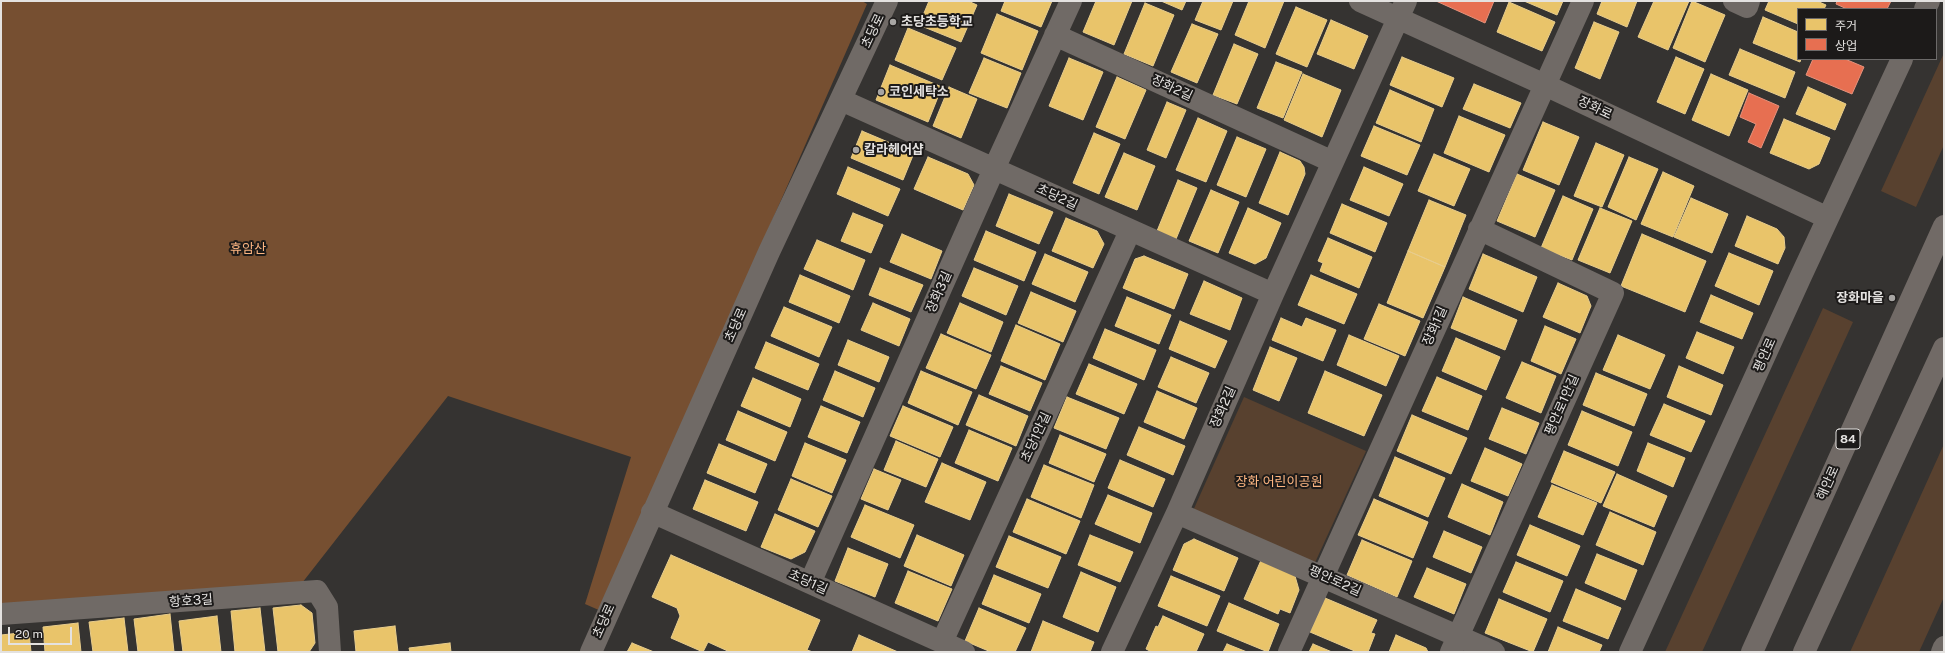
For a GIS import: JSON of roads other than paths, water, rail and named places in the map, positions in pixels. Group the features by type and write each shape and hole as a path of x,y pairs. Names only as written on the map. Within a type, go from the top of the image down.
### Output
{"main road":[{"name":"해안로","path":"1752,652 1944,226"},
{"path":"1804,652 1944,348"}],"street":[{"name":"초당로","path":"591,652 652,512 766,259 887,1"},
{"name":"장화3길","path":"810,583 994,169 1071,1"},
{"name":"장화로","path":"1360,1 1402,10 1545,85 1828,218"},
{"name":"장화1길","path":"1289,652 1583,1"},
{"path":"1734,1 1746,7 1749,1"},
{"name":"장화2길","path":"1112,652 1402,10"},
{"name":"장화2길","path":"1055,35 1333,162"},
{"name":"평안로","path":"1630,652 1902,60"},
{"name":"초당2길","path":"841,100 1273,294"},
{"name":"평안로1안길","path":"1455,644 1613,293 1479,229"},
{"name":"초당1안길","path":"942,642 1130,231"},
{"name":"초당1길","path":"652,512 964,652"},
{"name":"평안로2길","path":"1176,512 1323,576 1455,644 1494,652"},
{"name":"항호3길","path":"1,614 317,591 327,607 330,652"},
{"path":"1942,652 1944,647"}],"place":[{"name":"초당초등학교","path":"893,22"},
{"name":"코인세탁소","path":"881,92"},
{"name":"칼라헤어샵","path":"856,150"},
{"name":"장화마을","path":"1892,298"}],"park label":[{"name":"휴암산","path":"248,249"},
{"name":"장화 어린이공원","path":"1279,482"}]}
